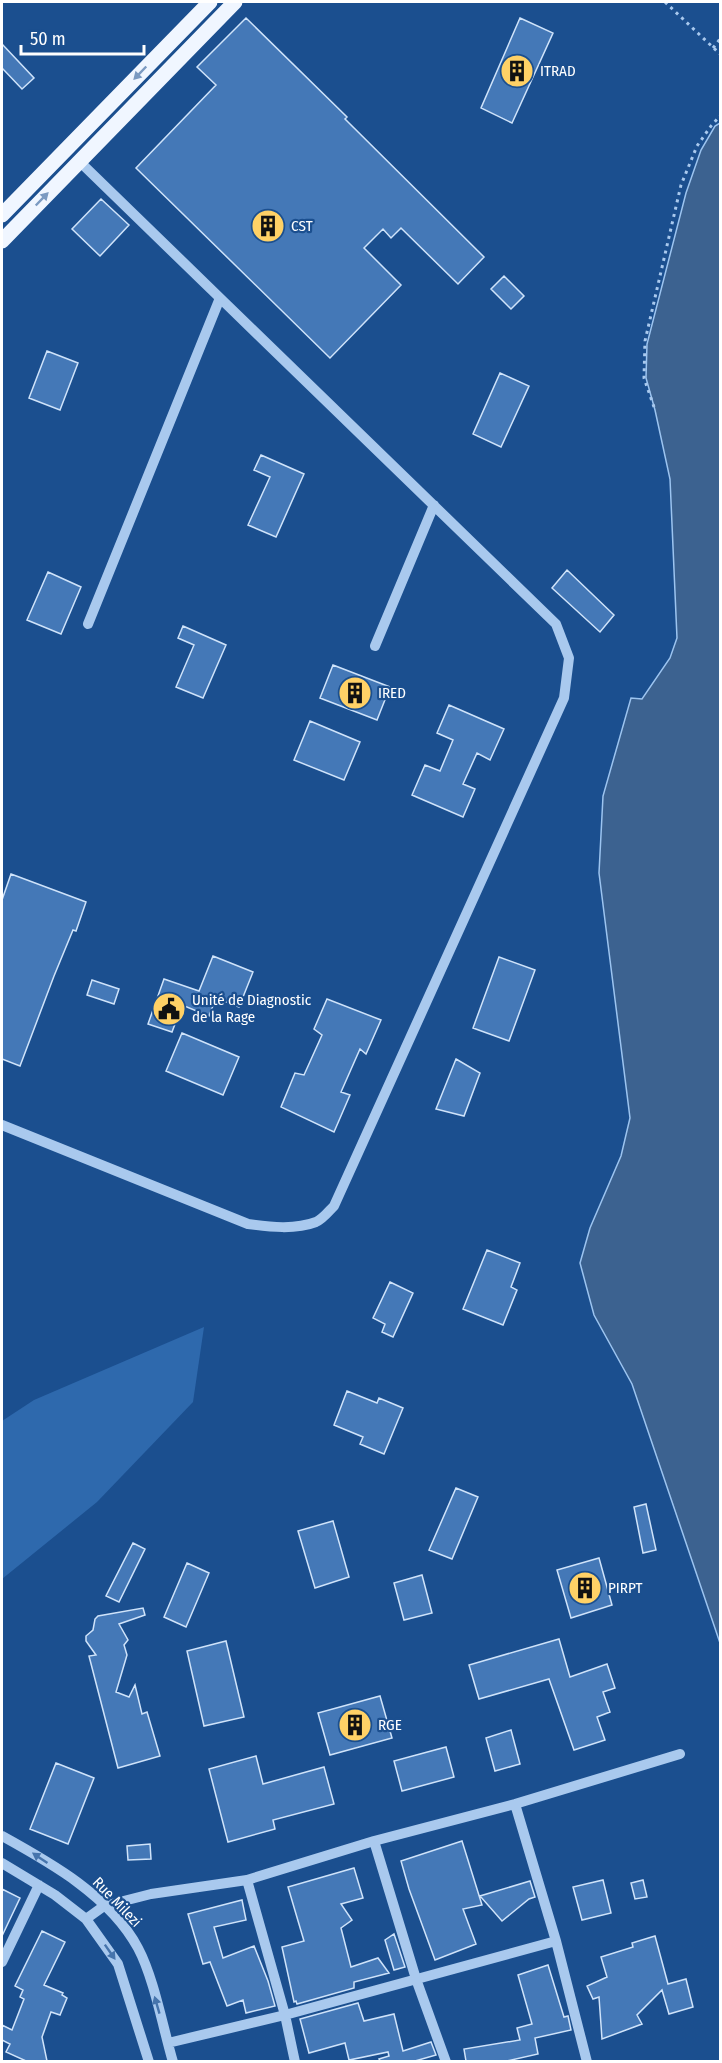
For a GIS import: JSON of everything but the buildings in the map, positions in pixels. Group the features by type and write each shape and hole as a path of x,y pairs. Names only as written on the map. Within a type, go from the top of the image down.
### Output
{"main road":[{"path":"2,215 210,2"},
{"path":"2,241 235,2"},
{"path":"160,53 173,65"},
{"path":"105,110 117,122"}],"street":[{"path":"2,1125 248,1224 269,1227 297,1226 318,1221 334,1206 564,698 568,658 556,624 79,161"},
{"path":"88,624 220,298"},
{"path":"375,646 434,506"},
{"path":"86,1919 104,1906 151,1894 247,1880 374,1841 515,1804 680,1754"},
{"path":"515,1804 556,1941 587,2061"},
{"name":"Rue Milezi","path":"2,1836 35,1854 77,1883 104,1906 124,1928 138,1949 148,1976 173,2061"},
{"path":"374,1841 416,1979 446,2061"},
{"path":"2,1863 39,1885 86,1919 118,1964 148,2061"},
{"path":"247,1880 285,2015 295,2061"},
{"path":"2,1962 39,1885"},
{"path":"168,2043 285,2015 556,1941"}],"path":[{"path":"665,2 720,54"},
{"path":"712,48 720,39"},
{"path":"654,407 644,378 645,341 681,185 697,146 720,116"}],"shaded area":[{"path":"720,123 720,1643 632,1384 594,1315 580,1263 590,1228 621,1156 630,1118 599,873 603,796 631,698 642,699 670,658 677,638 670,479 646,378 647,344 686,193 701,150 715,126"},
{"path":"204,1327 193,1402 97,1502 2,1579 2,1421 34,1400"}],"place":[{"name":"ITRAD","path":"517,71"},
{"name":"CST","path":"268,226"},
{"name":"IRED","path":"355,693"},
{"name":"Unité de Diagnostic de la Rage","path":"169,1009"},
{"name":"PIRPT","path":"585,1588"},
{"name":"RGE","path":"355,1725"}]}
